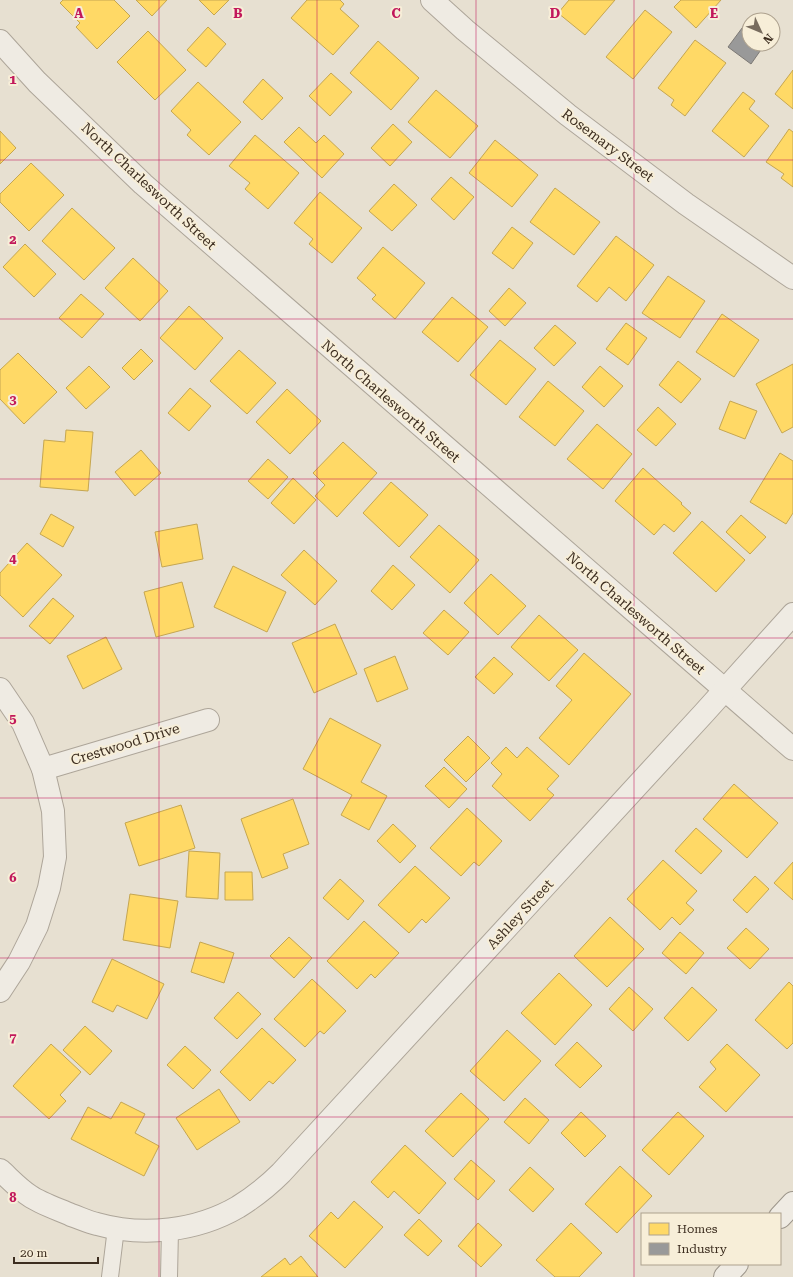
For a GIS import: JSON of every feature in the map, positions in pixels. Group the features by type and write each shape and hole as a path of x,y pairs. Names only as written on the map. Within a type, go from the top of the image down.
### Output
{"street":[{"name":"Rosemary Street","path":"432,0 464,30 568,115 686,204 793,278"},
{"name":"North Charlesworth Street","path":"0,41 38,82 148,189 793,749"},
{"path":"724,690 793,614"},
{"path":"0,689 23,723 43,769 53,811 55,857 49,888 37,926 19,962 0,991"},
{"name":"Ashley Street","path":"0,1170 30,1197 96,1224 116,1228 145,1231 170,1230 191,1226 238,1207 270,1184 282,1173 724,690"},
{"name":"Crestwood Drive","path":"43,769 208,720"},
{"path":"781,1216 793,1203"}],"lane":[{"path":"110,1277 116,1228"},
{"path":"169,1277 170,1230"}],"building: Homes":[{"path":"63,0 114,0 130,16 97,49 76,27 80,23 60,3"},
{"path":"136,0 167,0 152,16"},
{"path":"199,0 229,0 214,15"},
{"path":"307,0 340,0 344,4 340,9 359,26 333,55 291,18"},
{"path":"569,0 615,0 585,35 558,13"},
{"path":"681,0 721,0 696,28 674,7"},
{"path":"645,10 672,32 633,79 606,57"},
{"path":"208,27 226,44 206,67 187,50"},
{"path":"148,31 186,70 155,100 117,62"},
{"path":"695,40 726,63 685,116 671,105 674,100 658,88"},
{"path":"378,41 419,78 391,110 350,73"},
{"path":"793,70 793,109 775,94"},
{"path":"331,73 352,92 330,116 309,96"},
{"path":"263,79 283,98 262,120 243,102"},
{"path":"198,82 241,122 209,155 187,135 191,130 171,111"},
{"path":"436,90 478,126 450,158 408,122"},
{"path":"743,92 755,101 749,109 769,126 744,157 712,131"},
{"path":"393,124 412,142 390,166 371,148"},
{"path":"299,127 316,143 324,135 344,154 322,178 284,142"},
{"path":"789,129 793,132 793,187 781,178 784,174 766,162"},
{"path":"0,131 16,148 0,164"},
{"path":"255,135 299,173 268,209 245,189 250,183 229,166"},
{"path":"495,140 538,175 512,207 469,173"},
{"path":"31,163 64,195 29,231 0,202 0,194"},
{"path":"451,177 474,197 454,220 431,199"},
{"path":"394,184 417,205 392,231 369,211"},
{"path":"555,188 600,222 574,255 530,222"},
{"path":"320,192 362,228 332,263 309,244 313,239 294,223"},
{"path":"72,208 115,248 84,280 42,241"},
{"path":"512,227 533,243 513,269 492,253"},
{"path":"616,236 654,265 626,301 609,287 597,302 577,286"},
{"path":"25,244 56,274 34,297 3,267"},
{"path":"383,247 425,283 395,319 372,299 376,295 357,278"},
{"path":"133,258 168,291 140,321 105,288"},
{"path":"668,276 705,301 680,338 642,313"},
{"path":"509,288 526,303 505,326 489,311"},
{"path":"81,294 104,314 82,338 59,318"},
{"path":"452,297 488,327 458,362 422,332"},
{"path":"189,306 223,338 195,370 160,338"},
{"path":"722,314 759,340 734,377 696,352"},
{"path":"626,323 647,338 628,365 606,349"},
{"path":"555,325 576,343 554,366 534,348"},
{"path":"500,340 536,369 506,405 470,375"},
{"path":"141,349 153,361 134,380 122,368"},
{"path":"239,350 276,383 247,414 210,381"},
{"path":"18,353 57,392 24,424 0,399 0,370"},
{"path":"678,361 701,379 681,403 659,385"},
{"path":"793,364 793,427 782,433 756,384"},
{"path":"89,366 110,387 86,409 66,388"},
{"path":"600,366 623,386 604,407 582,387"},
{"path":"548,381 584,411 555,446 519,417"},
{"path":"190,388 211,406 189,431 168,413"},
{"path":"287,389 321,421 290,454 256,422"},
{"path":"730,401 757,411 745,439 719,429"},
{"path":"658,407 676,424 656,446 637,430"},
{"path":"597,424 632,454 603,489 567,459"},
{"path":"66,430 93,432 88,491 40,487 44,440 65,442"},
{"path":"343,442 377,473 337,517 315,496 325,485 313,473"},
{"path":"141,450 161,473 135,496 115,472"},
{"path":"780,453 793,461 793,513 786,524 750,502"},
{"path":"268,459 288,477 268,499 248,481"},
{"path":"643,468 691,513 674,532 664,524 654,535 615,501"},
{"path":"293,478 316,500 294,524 271,503"},
{"path":"391,482 428,515 399,547 363,513"},
{"path":"51,514 74,527 63,547 40,534"},
{"path":"741,515 766,537 750,554 726,532"},
{"path":"702,521 745,560 716,592 673,553"},
{"path":"197,524 203,559 162,567 155,532"},
{"path":"439,525 479,560 450,593 410,557"},
{"path":"27,543 62,575 23,617 0,595 0,573"},
{"path":"304,550 337,581 315,605 281,575"},
{"path":"393,565 415,585 392,610 371,591"},
{"path":"233,566 286,592 267,632 214,607"},
{"path":"491,574 526,606 498,635 464,603"},
{"path":"182,582 194,627 156,637 144,592"},
{"path":"53,598 74,616 50,644 29,626"},
{"path":"444,610 469,632 448,655 423,633"},
{"path":"539,615 578,650 549,681 511,647"},
{"path":"335,624 357,674 314,693 292,643"},
{"path":"106,637 122,669 83,689 67,656"},
{"path":"584,653 631,694 569,765 539,738 572,700 556,686"},
{"path":"395,656 408,689 377,702 364,669"},
{"path":"494,657 513,674 494,694 475,677"},
{"path":"330,718 381,745 361,782 387,796 369,830 341,815 352,795 303,769"},
{"path":"468,736 490,758 466,782 444,760"},
{"path":"506,747 517,758 527,747 559,776 547,789 554,795 530,821 492,786 502,774 491,763"},
{"path":"444,767 467,789 449,808 425,786"},
{"path":"734,784 778,823 747,858 703,819"},
{"path":"293,799 309,844 283,854 288,868 262,878 241,819"},
{"path":"181,805 195,848 139,866 125,823"},
{"path":"467,808 502,841 479,866 474,862 461,876 430,848"},
{"path":"393,824 416,846 400,863 377,841"},
{"path":"696,828 722,851 701,874 675,851"},
{"path":"189,851 220,853 218,899 186,897"},
{"path":"663,860 697,891 686,903 694,910 680,925 672,917 660,930 627,899"},
{"path":"793,862 793,900 774,883"},
{"path":"415,866 450,898 426,923 422,919 409,933 378,905"},
{"path":"225,872 252,872 253,900 225,900"},
{"path":"755,876 769,889 747,913 733,900"},
{"path":"340,879 364,901 348,920 323,898"},
{"path":"130,894 178,901 170,948 123,940"},
{"path":"610,917 644,949 607,987 574,956"},
{"path":"364,921 399,953 375,978 371,974 357,989 327,961"},
{"path":"746,928 769,949 750,969 727,948"},
{"path":"680,932 704,953 686,974 662,953"},
{"path":"289,937 312,958 294,978 270,956"},
{"path":"200,942 234,953 224,983 191,972"},
{"path":"112,959 164,984 147,1019 117,1005 113,1012 92,1002"},
{"path":"559,973 592,1005 555,1045 521,1013"},
{"path":"312,979 346,1011 324,1034 320,1031 305,1047 274,1019"},
{"path":"789,982 793,986 793,1043 787,1049 755,1020"},
{"path":"629,987 653,1009 633,1031 609,1009"},
{"path":"692,987 717,1010 688,1041 664,1018"},
{"path":"238,992 261,1014 237,1039 214,1018"},
{"path":"85,1026 112,1051 90,1075 63,1050"},
{"path":"262,1028 296,1060 273,1084 269,1081 250,1101 220,1072"},
{"path":"507,1030 541,1061 504,1101 470,1071"},
{"path":"577,1042 602,1066 580,1088 555,1065"},
{"path":"51,1044 81,1072 60,1095 66,1101 49,1119 13,1086"},
{"path":"727,1044 760,1075 726,1112 699,1087 716,1069 710,1062"},
{"path":"185,1046 211,1070 193,1089 167,1065"},
{"path":"219,1089 240,1122 197,1150 176,1118"},
{"path":"461,1093 489,1119 453,1157 425,1131"},
{"path":"525,1098 549,1120 529,1144 504,1122"},
{"path":"121,1102 145,1114 135,1133 159,1146 144,1176 71,1139 88,1107 111,1119"},
{"path":"581,1112 606,1136 585,1157 561,1133"},
{"path":"678,1112 704,1136 669,1175 642,1150"},
{"path":"405,1145 446,1183 419,1214 394,1191 388,1198 371,1182"},
{"path":"471,1160 495,1181 478,1200 454,1179"},
{"path":"620,1166 652,1196 617,1233 585,1204"},
{"path":"530,1167 554,1189 533,1212 509,1190"},
{"path":"354,1201 383,1227 345,1268 309,1236 331,1212 338,1219"},
{"path":"419,1219 442,1241 428,1256 404,1235"},
{"path":"478,1223 502,1245 481,1267 458,1246"},
{"path":"571,1223 602,1253 579,1277 555,1277 536,1260"},
{"path":"301,1256 318,1277 261,1277 285,1258 290,1265"}],"building: Industry":[{"path":"741,29 741,52 759,52 751,64 728,47"}]}
